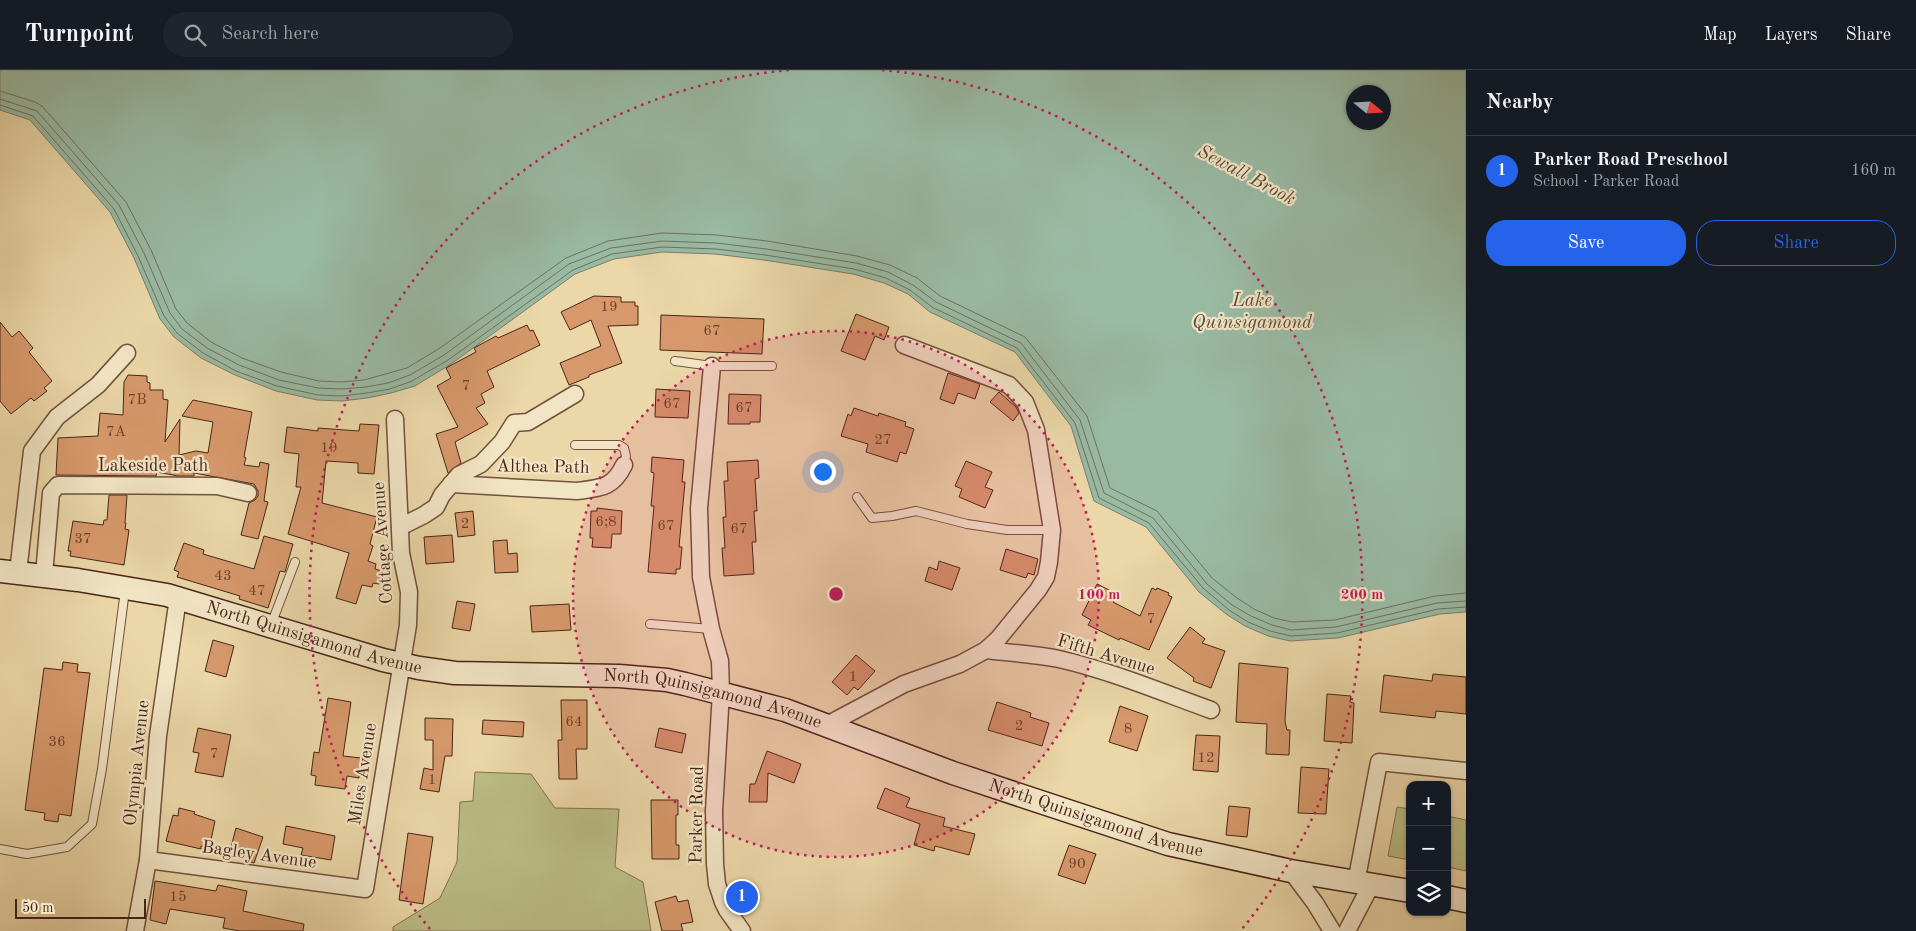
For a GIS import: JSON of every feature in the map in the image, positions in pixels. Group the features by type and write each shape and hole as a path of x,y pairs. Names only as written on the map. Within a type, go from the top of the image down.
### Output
{"main road":[{"name":"North Quinsigamond Avenue","path":"9,571 126,587 178,598 401,664 438,671 481,675 643,678 667,680 721,692 785,710 953,773 1136,835 1192,850 1291,871 1406,890"},
{"path":"1451,899 1466,901"}],"street":[{"path":"827,725 904,684 953,667 986,650 998,640 1038,590 1046,577 1052,530 1036,430 1029,411 1018,394 1009,385 904,345"},
{"path":"9,571 22,540 32,451 57,418 98,386 127,353"},
{"name":"Parker Road","path":"712,366 699,508 700,578 720,662 721,692 714,811 716,875 720,894 727,910 742,931"},
{"path":"400,527 436,507 459,475 481,464 502,442 514,423 528,422 574,394"},
{"name":"Cottage Avenue","path":"395,419 401,553 407,579 409,603 408,625 401,664"},
{"name":"Althea Path","path":"451,484 577,491 596,489 610,484 618,477 624,465"},
{"name":"Lakeside Path","path":"47,542 51,493 58,485 217,486 248,493"},
{"path":"22,540 47,542 44,575"},
{"name":"Olympia Avenue","path":"135,931 148,860 158,736 178,598"},
{"name":"Fifth Avenue","path":"986,650 1033,655 1075,664 1111,674 1211,710"},
{"name":"Miles Avenue","path":"365,889 401,664"},
{"path":"1347,931 1363,884 1379,762 1466,770"},
{"name":"Bagley Avenue","path":"148,860 365,889"},
{"path":"1291,871 1332,931"}],"lane":[{"path":"675,361 712,366 772,366"},
{"path":"575,445 619,445 624,448 626,456 624,465"},
{"path":"857,497 872,518 916,511 967,524 1008,530 1052,530"},
{"path":"270,626 295,562"},
{"path":"0,849 27,854 67,847 92,824 102,769 126,587"},
{"path":"650,624 711,629"}],"green space":[{"path":"475,772 531,774 555,808 619,809 615,867 643,882 651,931 393,931 393,927 440,898 457,862 460,802 473,801"},
{"path":"1397,807 1406,808 1406,859 1388,856"},
{"path":"1451,817 1466,820 1466,871 1451,868"}],"water":[{"name":"Lake Quinsigamond","path":"0,70 1466,70 1466,612 1440,614 1338,638 1290,641 1268,636 1245,626 1226,614 1199,592 1146,527 1094,501 1071,426 1015,352 930,312 908,294 884,283 853,274 715,254 662,252 614,259 575,274 451,364 415,386 367,398 342,401 317,400 276,391 235,375 201,358 174,337 160,319 134,258 110,212 30,120 0,110"}],"building":[{"path":"594,296 621,297 621,302 635,302 635,306 638,306 638,325 608,326 622,363 589,375 589,377 569,385 560,363 601,346 591,320 570,330 561,312"},
{"path":"856,314 889,327 884,340 875,336 865,360 841,351"},
{"path":"661,315 764,319 762,354 660,350"},
{"path":"0,322 12,337 19,331 33,348 29,352 52,381 44,388 47,391 34,401 31,398 11,414 0,401"},
{"path":"527,325 530,331 533,330 540,345 487,371 494,387 481,394 485,403 476,408 488,424 455,442 461,463 448,473 436,434 458,427 437,386 451,378 446,368 476,352 474,348 496,336 498,338"},
{"path":"948,373 980,384 975,399 958,393 954,404 940,399"},
{"path":"128,375 147,376 150,390 163,390 163,399 168,400 165,442 180,419 179,455 196,451 208,453 213,422 182,416 193,400 252,412 244,465 259,467 260,462 269,464 264,501 268,502 258,539 241,535 249,503 258,496 258,491 254,484 194,473 194,476 178,476 157,472 156,476 56,475 58,438 98,436 100,413 123,415 124,382"},
{"path":"656,389 690,391 688,418 655,417"},
{"path":"999,392 1016,407 1019,413 1013,421 990,402"},
{"path":"729,394 761,395 760,422 728,424"},
{"path":"854,408 878,416 879,413 906,422 905,426 914,429 906,454 900,452 897,462 866,452 868,444 841,436 848,414 851,416"},
{"path":"360,424 379,425 374,474 358,473 358,463 326,461 322,503 377,517 370,544 373,546 368,561 376,564 375,569 382,571 379,584 373,583 372,587 362,585 356,604 336,598 349,553 288,534 301,487 296,487 299,454 284,452 287,427 318,431 318,428 359,431"},
{"path":"652,457 684,460 682,482 685,482 679,547 682,547 680,569 676,569 676,574 648,572 654,506 651,506 654,473 651,472"},
{"path":"758,460 759,478 755,479 757,511 754,511 756,542 752,542 754,574 724,576 722,548 725,548 723,517 726,517 724,481 728,481 727,462"},
{"path":"966,461 992,472 985,487 993,490 985,508 959,497 962,489 955,486"},
{"path":"109,495 127,495 125,529 129,530 124,565 70,556 71,551 68,551 73,521 103,525 104,520 107,520"},
{"path":"597,508 622,511 621,534 612,534 611,548 592,547 593,538 590,538 591,511 597,511"},
{"path":"473,511 475,535 458,537 455,513"},
{"path":"452,535 454,562 426,564 424,537"},
{"path":"264,536 293,544 285,572 280,571 268,608 239,599 240,596 177,577 179,572 174,570 184,543 204,550 203,554 254,569"},
{"path":"507,540 508,554 517,553 518,572 495,573 493,541"},
{"path":"1006,549 1038,559 1034,575 1028,573 1026,578 1000,570"},
{"path":"939,561 960,568 952,590 925,581 929,567 937,570"},
{"path":"1097,584 1117,594 1113,602 1140,616 1152,588 1169,593 1168,595 1172,597 1149,650 1120,638 1119,640 1088,625 1091,620 1082,615"},
{"path":"457,601 475,604 470,631 452,628"},
{"path":"569,604 571,630 532,632 530,606"},
{"path":"1190,627 1205,639 1202,643 1225,651 1211,688 1193,681 1194,678 1167,658"},
{"path":"213,640 234,646 226,677 205,671"},
{"path":"856,655 875,671 858,690 854,687 847,695 832,682"},
{"path":"63,662 78,664 77,672 90,673 71,816 59,814 58,822 44,820 45,813 25,810 44,668 62,670"},
{"path":"1239,663 1288,668 1285,721 1287,730 1290,730 1289,755 1266,754 1267,724 1236,722"},
{"path":"1433,674 1466,677 1466,714 1436,711 1435,718 1380,712 1384,675 1432,681"},
{"path":"1327,694 1351,696 1350,702 1354,703 1352,743 1324,741"},
{"path":"328,698 351,702 343,756 361,758 359,778 347,776 345,789 315,785 316,776 311,775 314,752 319,753"},
{"path":"561,700 587,700 587,749 576,749 577,779 559,779 558,740 562,740"},
{"path":"997,702 1031,713 1030,717 1049,723 1042,746 988,730"},
{"path":"1120,706 1148,716 1137,751 1109,742"},
{"path":"425,718 453,719 452,756 445,756 439,792 420,789 424,768 433,770 433,740 425,740"},
{"path":"483,720 524,722 523,737 482,734"},
{"path":"198,728 231,735 223,777 195,772 199,753 193,752"},
{"path":"659,728 686,734 682,753 655,747"},
{"path":"1196,735 1220,736 1218,772 1193,770"},
{"path":"767,751 801,764 794,783 768,773 767,802 749,802 750,784 755,784"},
{"path":"1301,767 1329,769 1326,814 1298,813"},
{"path":"885,788 910,798 906,807 945,818 943,826 975,834 969,855 935,846 934,851 914,845 920,824 877,808"},
{"path":"651,800 678,800 676,845 679,845 679,859 652,859"},
{"path":"1229,806 1250,808 1247,837 1226,835"},
{"path":"179,808 195,812 194,814 215,821 209,849 166,841 173,815 178,816"},
{"path":"286,826 335,836 331,860 301,855 303,848 283,844"},
{"path":"236,828 263,837 254,863 229,855"},
{"path":"408,833 433,837 423,904 399,900"},
{"path":"1069,845 1096,854 1085,884 1058,875"},
{"path":"155,881 216,891 218,885 247,891 243,911 304,924 303,931 240,931 223,928 225,918 170,909 166,924 150,920"},
{"path":"676,896 678,902 688,900 693,922 681,924 683,931 662,931 655,902"}],"place":[{"name":"Parker Road Preschool","path":"742,897"}],"water label":[{"name":"Sewall Brook","path":"1246,176"}]}
